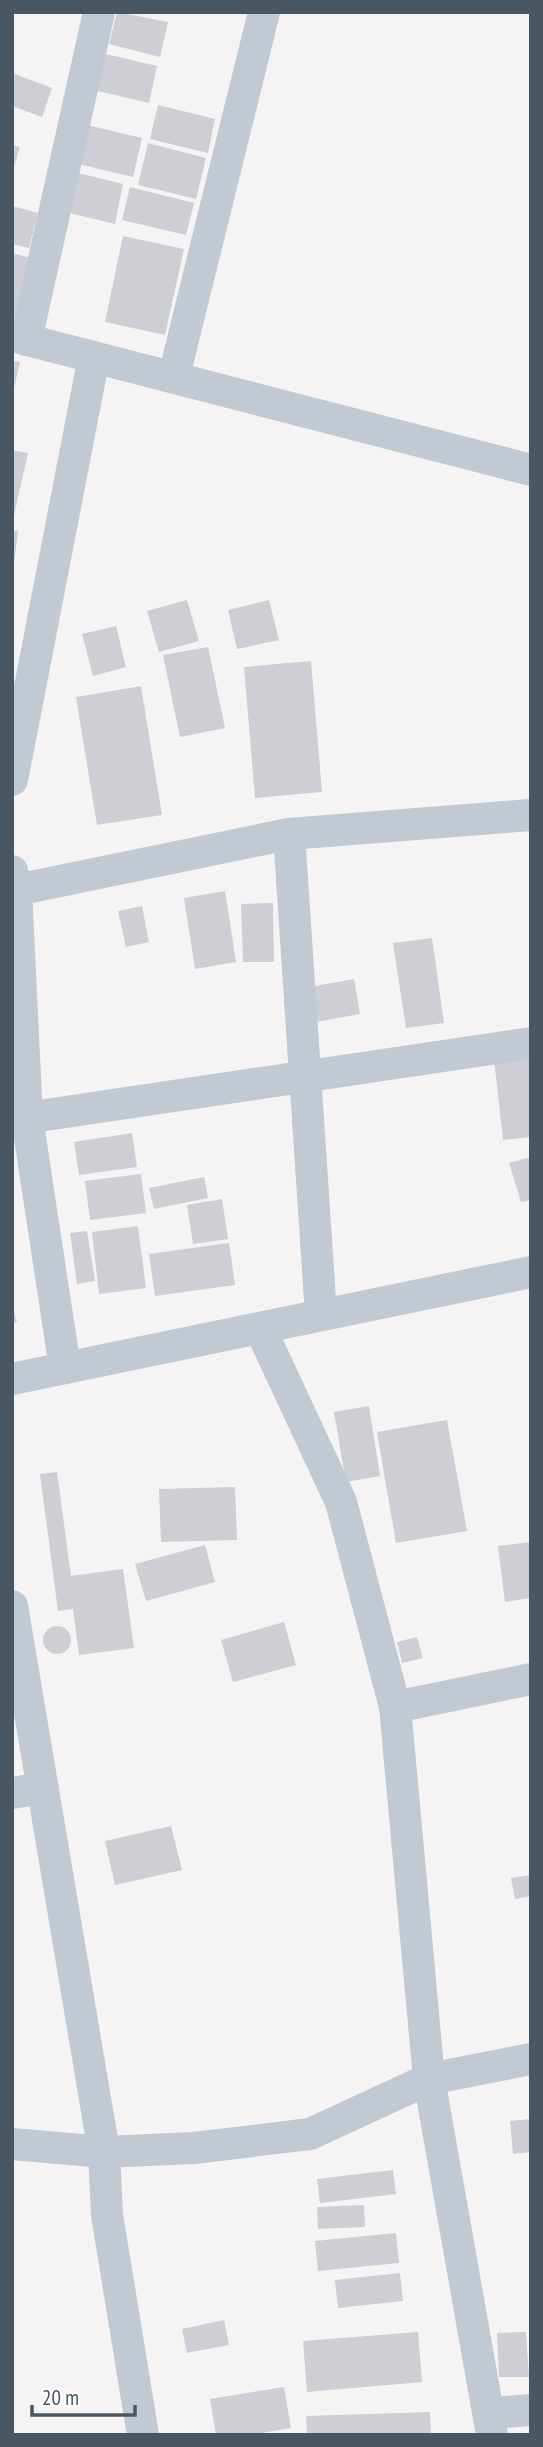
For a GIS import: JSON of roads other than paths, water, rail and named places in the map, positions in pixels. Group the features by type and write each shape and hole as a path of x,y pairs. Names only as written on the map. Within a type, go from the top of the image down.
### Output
{"street":[{"path":"99,12 19,338 531,470"},
{"path":"174,376 264,12"},
{"path":"12,780 94,357"},
{"path":"65,1368 20,1119 14,880 289,834 531,815"},
{"path":"289,834 321,1315"},
{"path":"20,1119 531,1043"},
{"path":"12,1379 531,1272"},
{"path":"260,1328 341,1502 395,1707 429,2079 491,2424 531,2410"},
{"path":"12,1606 104,2152 107,2215 143,2435"},
{"path":"395,1707 531,1679"},
{"path":"12,1793 43,1787"},
{"path":"12,2144 104,2152 194,2148 310,2134 429,2079 531,2059"}]}
